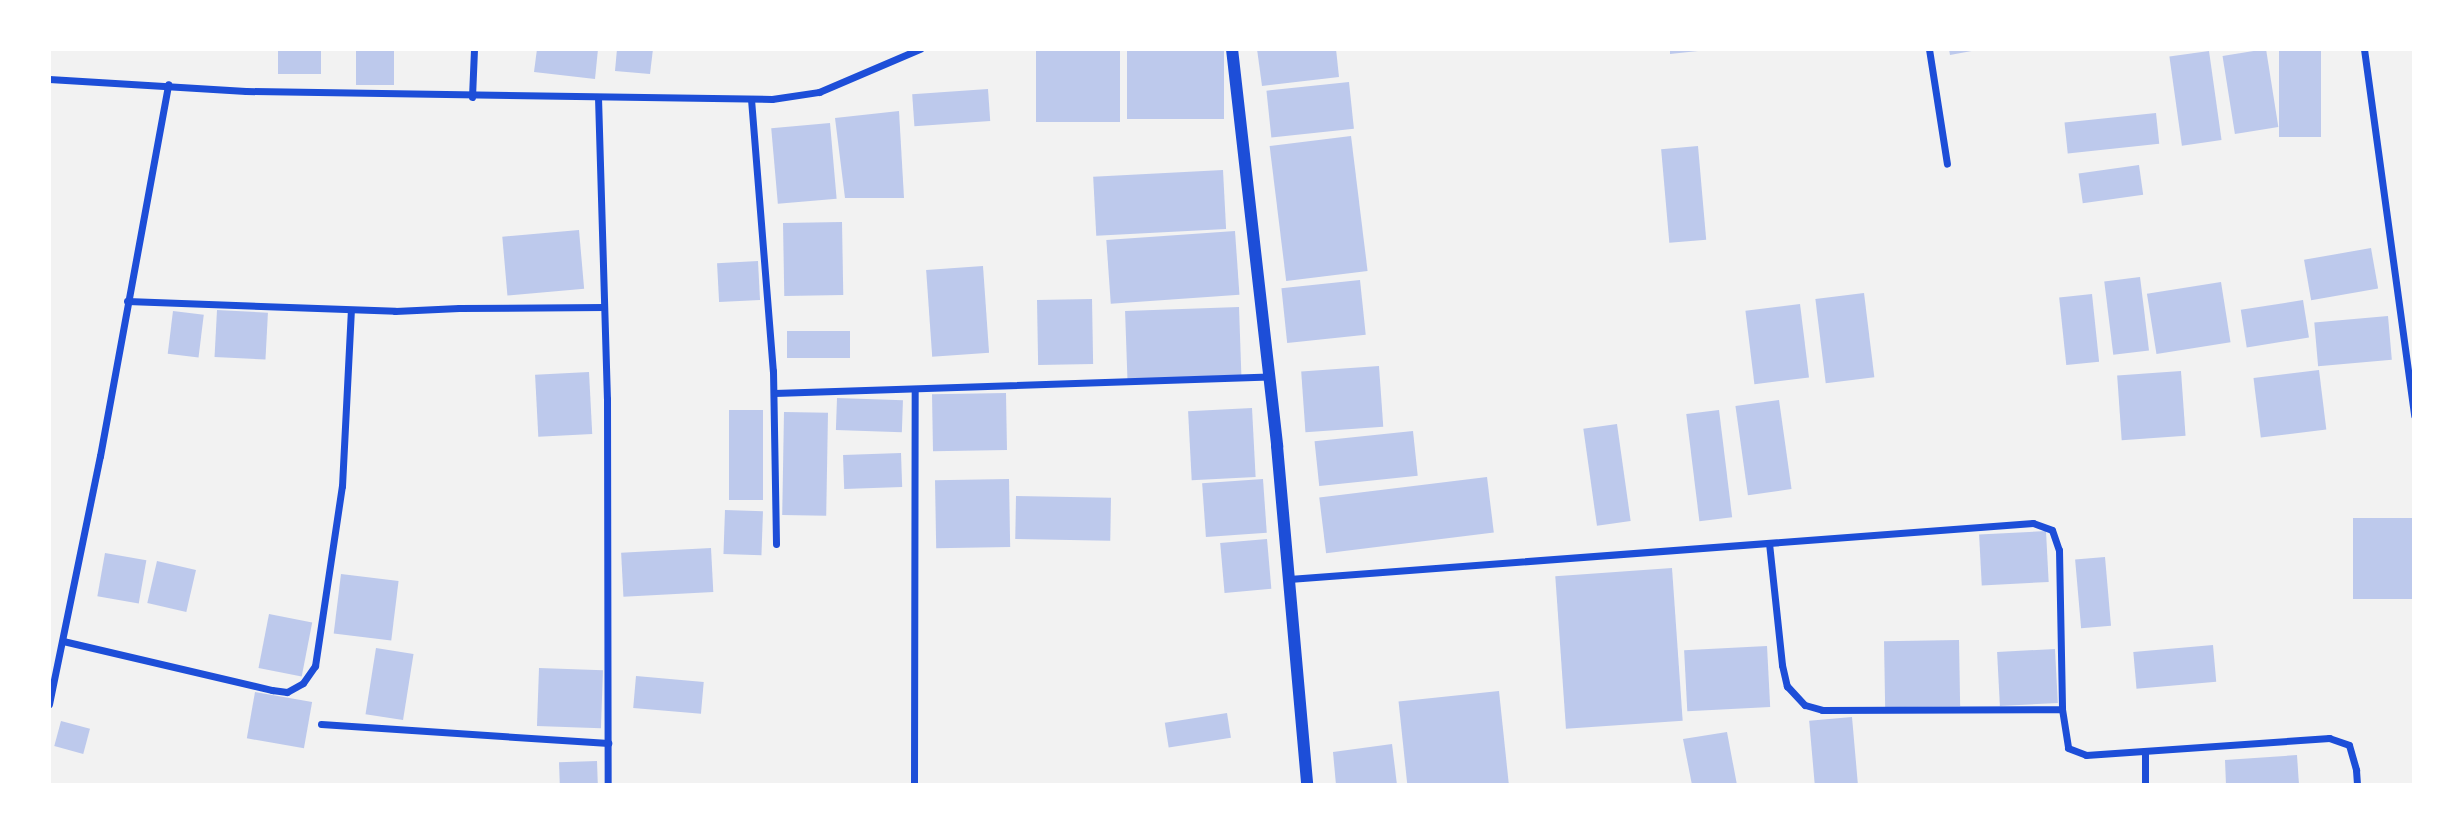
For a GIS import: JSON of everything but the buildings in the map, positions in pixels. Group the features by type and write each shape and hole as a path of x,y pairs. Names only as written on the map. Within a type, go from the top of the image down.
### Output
{"street":[{"path":"472,97 474,49"},
{"path":"49,79 168,84 246,91 472,97 751,99 819,92 920,49"},
{"path":"1231,49 1269,377 1307,785"},
{"path":"1929,49 1947,164"},
{"path":"2364,49 2414,416"},
{"path":"49,704 64,640 168,84"},
{"path":"598,97 604,307 608,785"},
{"path":"751,99 774,393 776,544"},
{"path":"127,301 351,310 604,307"},
{"path":"64,640 272,690 287,692 303,683 315,666 342,486 351,310"},
{"path":"774,393 1269,377"},
{"path":"914,785 915,388"},
{"path":"1289,579 2033,523 2052,530 2059,551 2062,709 2068,748 2086,755 2329,738 2348,745 2357,785"},
{"path":"1769,543 1782,665 1787,686 1805,705 1822,710 2062,709"},
{"path":"321,724 608,743"},
{"path":"2145,751 2145,785"}]}
